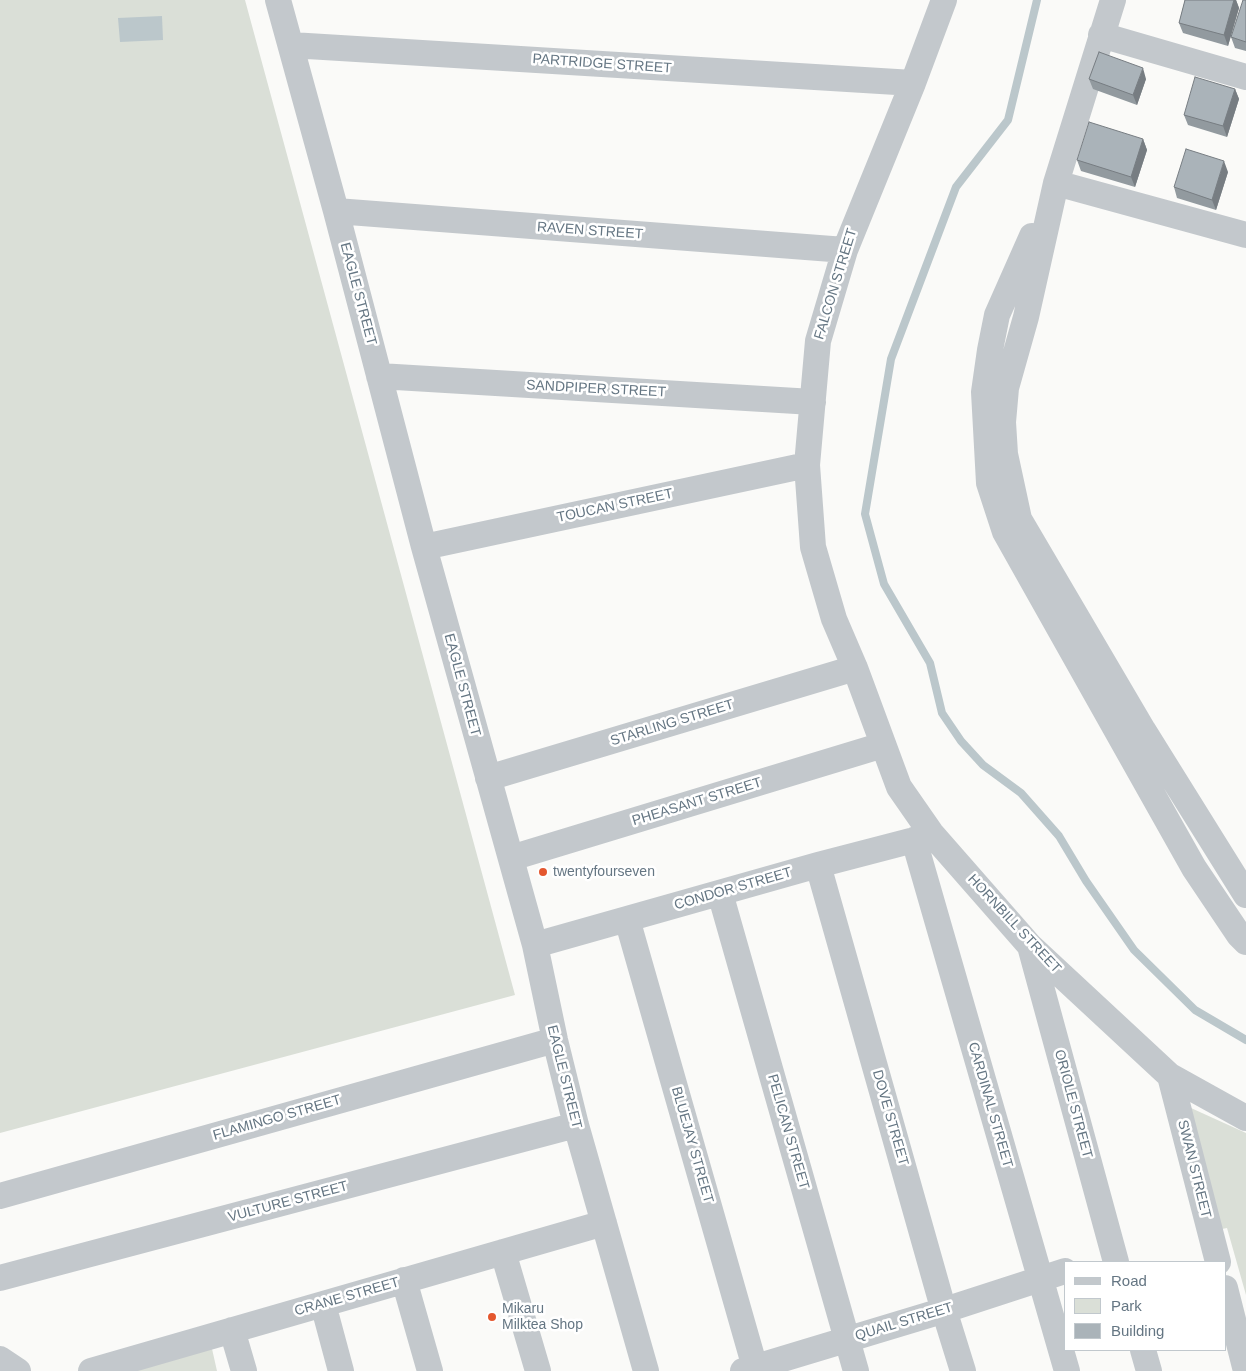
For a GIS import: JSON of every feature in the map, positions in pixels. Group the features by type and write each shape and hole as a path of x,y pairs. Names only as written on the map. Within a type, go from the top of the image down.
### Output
{"street":[{"name":"EAGLE STREET","path":"278,0 424,547 535,946 576,1125 646,1371"},
{"name":"FALCON STREET","path":"855,668 834,619 813,547 807,465 818,341 845,250 913,83 944,0"},
{"path":"1101,35 1106,0"},
{"path":"1113,0 1056,183 1026,317 1006,388 1003,422 1005,454 1019,520 1143,730 1246,895"},
{"path":"1101,35 1246,77"},
{"name":"PARTRIDGE STREET","path":"291,45 913,83"},
{"path":"1056,183 1246,235"},
{"path":"1056,183 997,315 984,392 989,483 1005,532 1015,550 1194,868 1239,935 1246,942"},
{"name":"RAVEN STREET","path":"336,212 845,250"},
{"name":"SANDPIPER STREET","path":"379,376 813,402"},
{"name":"TOUCAN STREET","path":"424,547 807,465"},
{"name":"HORNBILL STREET","path":"855,668 883,746 922,836 1030,946 1170,1076 1246,1118"},
{"name":"STARLING STREET","path":"488,778 855,668"},
{"name":"PHEASANT STREET","path":"511,858 883,746"},
{"name":"CONDOR STREET","path":"535,946 922,836"},
{"name":"CARDINAL STREET","path":"922,836 1040,1278 1067,1371"},
{"name":"DOVE STREET","path":"818,865 963,1371"},
{"name":"PELICAN STREET","path":"720,892 856,1371"},
{"name":"BLUEJAY STREET","path":"627,919 752,1370"},
{"name":"ORIOLE STREET","path":"1030,946 1108,1260"},
{"name":"FLAMINGO STREET","path":"0,1196 555,1040"},
{"name":"SWAN STREET","path":"1170,1076 1218,1261"},
{"name":"VULTURE STREET","path":"0,1278 576,1125"},
{"name":"CRANE STREET","path":"91,1371 604,1223"},
{"path":"503,1252 538,1371"},
{"name":"QUAIL STREET","path":"752,1370 1064,1270"},
{"path":"404,1280 430,1371"},
{"path":"1226,1292 1246,1371"},
{"path":"322,1304 341,1371"},
{"path":"232,1330 244,1371"},
{"path":"1142,1351 1149,1371"},
{"path":"0,1359 18,1371"}],"green space":[{"path":"0,0 245,0 515,995 0,1133"},
{"path":"1180,1103 1246,1133 1246,1295 1227,1228 1217,1230"},
{"path":"208,1331 217,1371 80,1371"}],"shaded area":[{"path":"162,16 163,40 120,42 118,18"}],"building":[{"path":"1185,0 1234,0 1224,35 1179,23"},
{"path":"1243,0 1246,0 1246,42 1231,37"},
{"path":"1099,52 1143,68 1133,95 1089,79"},
{"path":"1195,77 1235,89 1223,126 1184,115"},
{"path":"1089,122 1143,139 1131,177 1077,160"},
{"path":"1186,149 1224,161 1212,200 1174,187"}],"waterway":[{"path":"1037,0 1008,120 956,187 891,359 865,514 884,584 930,663 942,713 961,741 983,765 1021,793 1059,836 1086,881 1134,950 1195,1010 1246,1040"}],"place":[{"name":"twentyfourseven","path":"543,872"},
{"name":"Mikaru Milktea Shop","path":"492,1317"}]}
